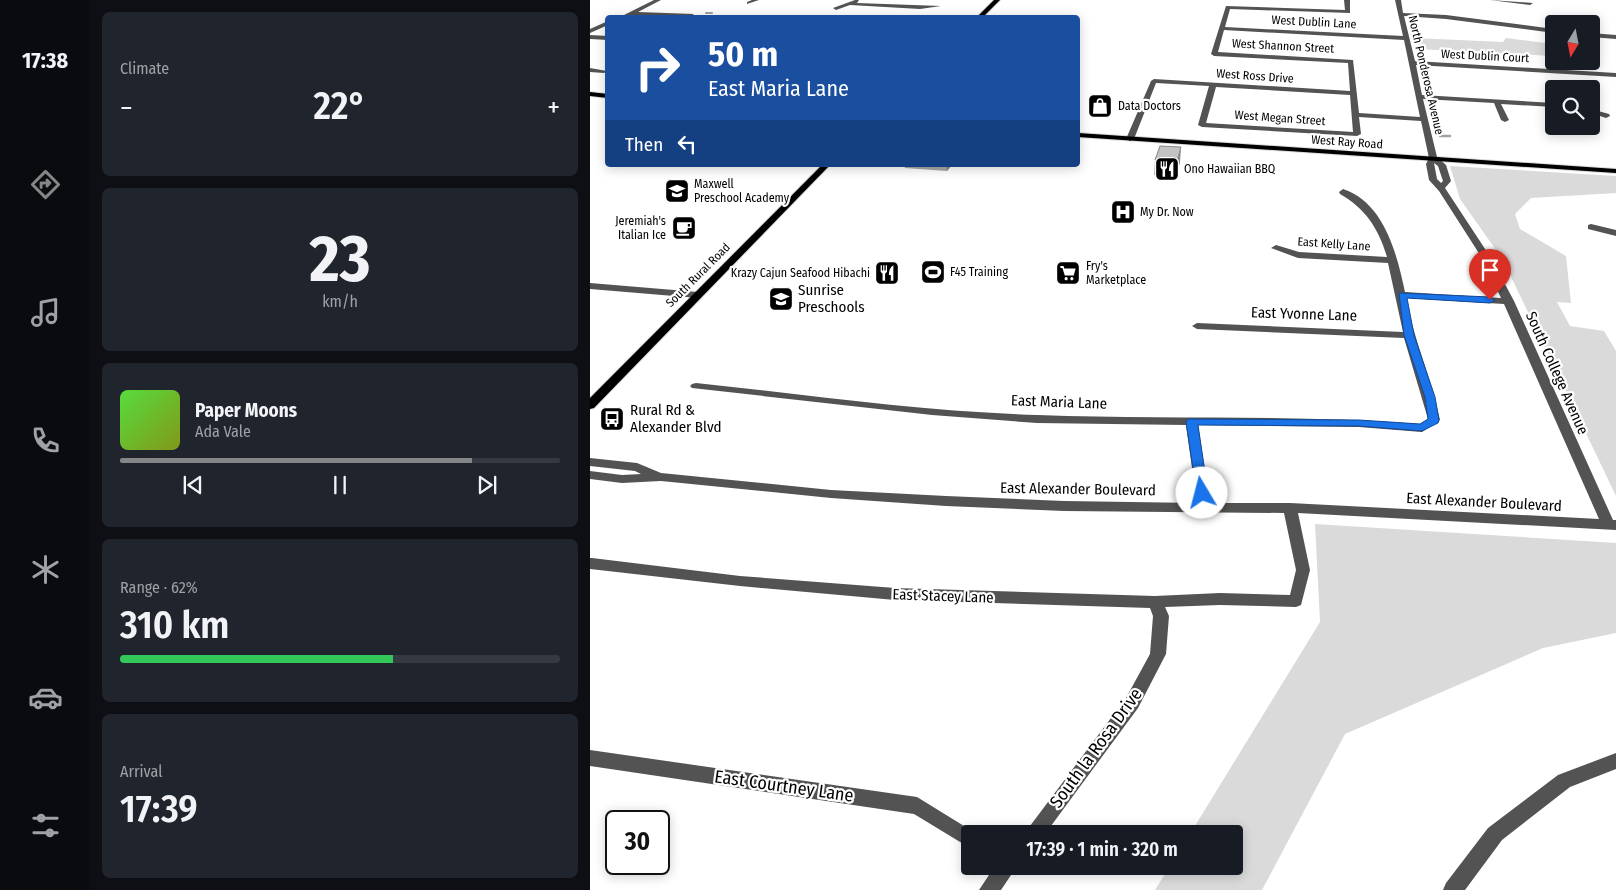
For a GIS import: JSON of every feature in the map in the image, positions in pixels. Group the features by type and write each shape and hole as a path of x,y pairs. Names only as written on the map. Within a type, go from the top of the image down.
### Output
{"main road":[{"path":"981,15 997,0"},
{"path":"590,94 605,96"},
{"path":"590,101 605,103"},
{"name":"West Ray Road","path":"1080,128 1131,135 1433,155 1616,171"},
{"name":"West Ray Road","path":"1080,135 1131,135"},
{"name":"West Ray Road","path":"1433,155 1616,162"},
{"name":"South Rural Road","path":"590,405 824,167"}],"street":[{"path":"626,15 658,0"},
{"path":"749,4 756,0"},
{"path":"851,4 857,0"},
{"path":"1221,28 1228,7 1348,12 1348,0"},
{"name":"North Ponderosa Avenue","path":"1398,0 1433,155"},
{"path":"1493,0 1530,3"},
{"path":"836,8 851,4 920,8 938,6"},
{"path":"630,13 691,14"},
{"path":"1400,14 1467,19 1545,30"},
{"path":"1460,27 1467,19"},
{"path":"590,32 605,24"},
{"name":"West Dublin Lane","path":"1221,28 1406,38"},
{"name":"West Shannon Street","path":"1221,28 1214,54 1351,61 1354,93"},
{"path":"1600,36 1616,37"},
{"path":"590,37 605,38"},
{"name":"West Dublin Court","path":"1413,63 1616,75"},
{"path":"590,70 604,71"},
{"name":"West Ross Drive","path":"1131,135 1154,81 1354,93"},
{"name":"West Megan Street","path":"1213,84 1202,125 1357,134 1356,115"},
{"path":"1354,93 1356,115 1424,119"},
{"path":"1420,97 1545,105"},
{"path":"1497,102 1505,120"},
{"path":"1600,114 1606,116"},
{"name":"South College Avenue","path":"1442,186 1447,181 1442,165 1433,155 1430,164 1433,180 1442,186 1453,209 1484,253 1509,301 1612,525"},
{"path":"1343,192 1365,206 1384,236 1402,295 1409,335"},
{"path":"1591,227 1616,233"},
{"name":"East Kelly Lane","path":"1276,248 1298,255 1391,260"},
{"path":"590,286 698,295"},
{"path":"1402,295 1509,301"},
{"name":"East Yvonne Lane","path":"1197,326 1409,335"},
{"name":"East Maria Lane","path":"696,386 932,411 1037,419 1359,423 1422,428 1434,420 1430,397 1409,335"},
{"path":"1192,422 1204,508"},
{"name":"East Alexander Boulevard","path":"590,462 637,467 661,478"},
{"name":"East Alexander Boulevard","path":"590,476 622,479 661,478 831,494 946,501 1204,508 1290,508 1612,525"},
{"name":"East Stacey Lane","path":"591,564 740,581 895,594 1155,602 1220,599 1296,601 1303,570 1290,508"},
{"name":"South la Rosa Drive","path":"1040,825 1132,703 1158,654 1161,616 1155,602"},
{"name":"East Courtney Lane","path":"590,758 917,806 961,833"},
{"path":"1453,890 1495,834 1564,781 1616,761"},
{"path":"989,890 1000,875"}],"shaded area":[{"path":"1414,38 1503,42 1506,38 1545,43 1545,56 1419,49"},
{"path":"1450,166 1616,176 1616,193 1531,198 1515,214 1520,229 1566,256 1571,303 1557,302 1570,326 1604,331 1616,351 1616,496 1503,260 1460,199"},
{"path":"1315,524 1616,543 1616,633 1543,648 1345,734 1262,890 1155,890 1164,875 1243,875 1243,825 1196,825 1320,622"}],"building":[{"path":"1160,146 1181,147 1177,161 1155,160"}],"waterway":[{"path":"706,13 712,13"},
{"path":"1440,136 1450,136"}],"place":[{"name":"Data Doctors","path":"1100,106"},
{"name":"Ono Hawaiian BBQ","path":"1167,169"},
{"name":"Maxwell Preschool Academy","path":"677,191"},
{"name":"My Dr. Now","path":"1123,212"},
{"name":"Jeremiah's Italian Ice","path":"684,228"},
{"name":"F45 Training","path":"933,272"},
{"name":"Krazy Cajun Seafood Hibachi","path":"887,273"},
{"name":"Fry's Marketplace","path":"1068,273"},
{"name":"Sunrise Preschools","path":"781,299"},
{"name":"Rural Rd & Alexander Blvd","path":"612,419"}],"route":[{"path":"1202,493 1192,422 1359,423 1422,428 1434,420 1430,397 1409,335 1402,295 1490,300"}]}
